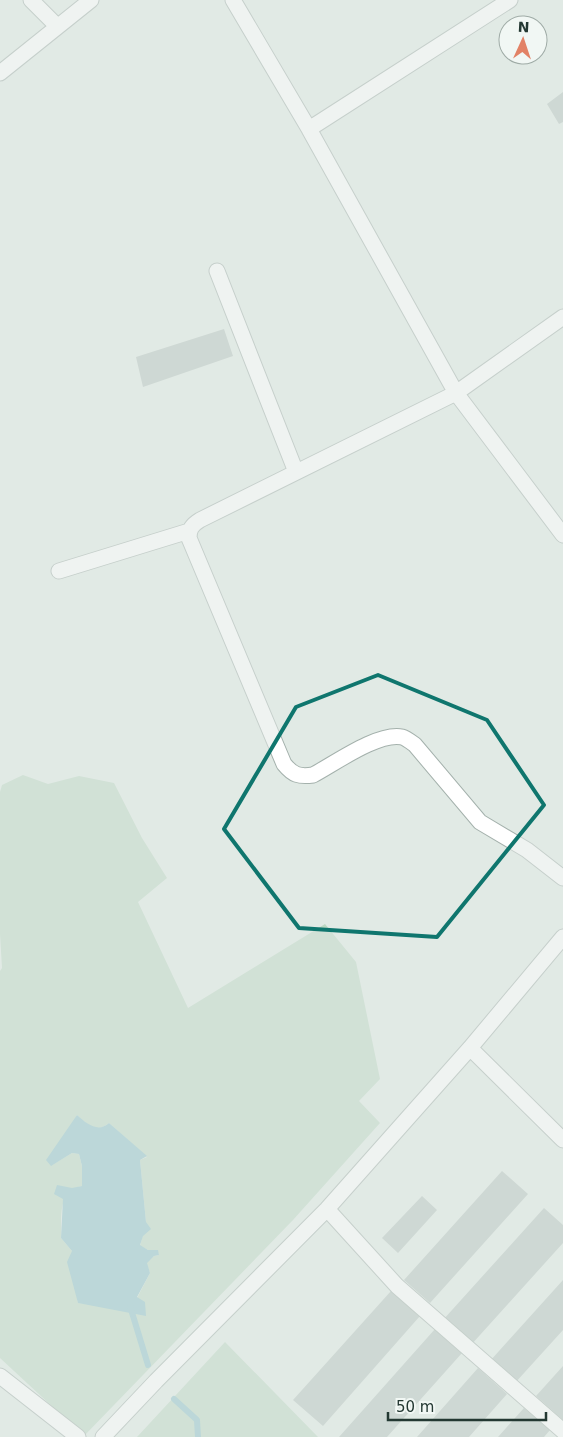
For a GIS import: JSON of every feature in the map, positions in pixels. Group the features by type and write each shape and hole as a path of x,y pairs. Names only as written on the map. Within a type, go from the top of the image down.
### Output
{"street":[{"path":"31,0 57,26"},
{"path":"0,73 91,0"},
{"path":"232,0 309,129 456,393 563,535"},
{"path":"309,129 510,0"},
{"path":"217,271 296,472"},
{"path":"563,317 456,393 200,520 193,524 189,531 189,538 284,764 292,774 302,777 313,775 372,742 389,736 403,737 415,745 480,822 526,850 563,878"},
{"path":"58,570 189,531"},
{"path":"103,1437 327,1209 470,1048 563,937"},
{"path":"470,1048 563,1140"},
{"path":"327,1209 397,1286 563,1431"},
{"path":"0,1376 78,1437"}],"highlighted area":[{"path":"378,675 487,720 544,805 437,937 299,928 224,829 296,707"}],"green space":[{"path":"23,775 48,784 79,776 114,783 142,838 167,878 138,902 188,1008 325,924 356,962 380,1079 359,1101 380,1123 293,1220 84,1436 0,1358 0,971 2,968 0,934 0,792 2,785","holes":["77,1115 92,1127 100,1128 109,1123 147,1157 140,1160 146,1222 140,1246 148,1250 157,1250 159,1255 154,1256 146,1263 150,1273 137,1298 93,1304 78,1303 72,1251 61,1238 61,1221 62,1206 65,1199 74,1189 82,1186 82,1166 79,1154 72,1153 52,1165"]},
{"path":"225,1342 318,1437 137,1437"}],"water":[{"path":"77,1115 89,1124 97,1127 105,1126 109,1123 147,1156 140,1160 146,1222 151,1229 143,1236 140,1245 148,1250 158,1250 159,1255 154,1256 147,1263 150,1273 137,1297 145,1302 146,1316 78,1303 67,1262 72,1251 61,1238 63,1199 54,1194 57,1185 72,1188 82,1186 82,1166 79,1154 72,1153 51,1166 46,1160"}],"building":[{"path":"563,92 563,122 559,124 547,104"},
{"path":"224,329 233,356 143,387 136,357"},
{"path":"502,1171 528,1194 430,1303 404,1280"},
{"path":"422,1196 437,1210 398,1253 382,1238"},
{"path":"544,1208 563,1225 563,1243 471,1345 443,1320"},
{"path":"563,1280 563,1330 515,1383 490,1361"},
{"path":"391,1291 420,1316 323,1426 293,1400"},
{"path":"435,1329 462,1353 387,1437 339,1437"},
{"path":"563,1366 563,1420 536,1396"},
{"path":"478,1368 507,1394 469,1437 417,1437"},
{"path":"524,1408 550,1430 544,1437 498,1437"}],"waterway":[{"path":"130,1306 148,1365"},
{"path":"174,1399 197,1420 198,1437"}]}
